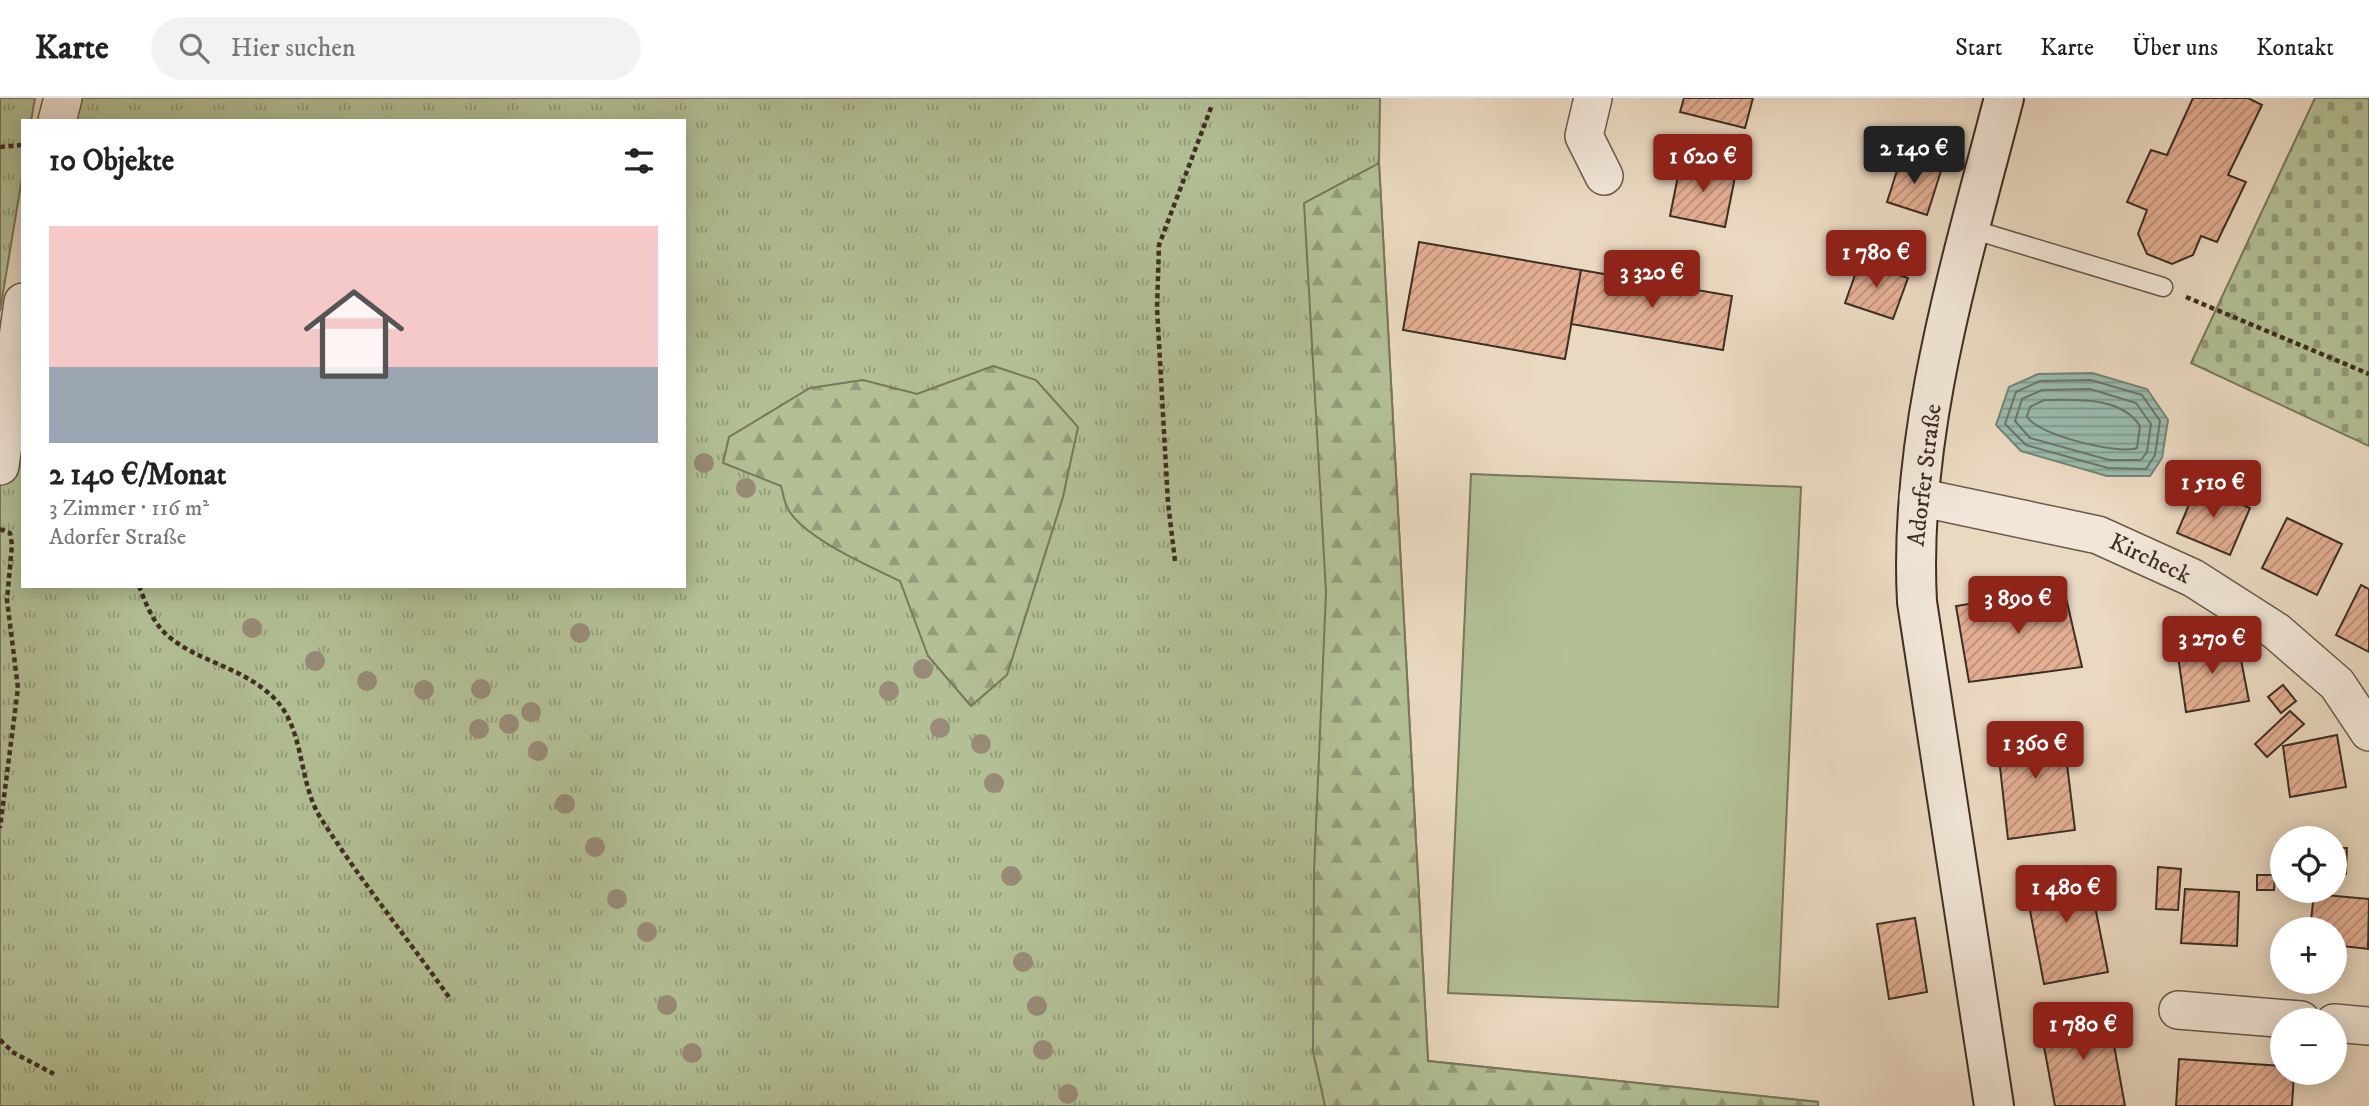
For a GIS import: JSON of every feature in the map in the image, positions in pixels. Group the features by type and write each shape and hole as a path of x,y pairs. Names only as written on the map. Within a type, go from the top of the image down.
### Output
{"street":[{"path":"58,119 63,98"},
{"path":"1592,98 1584,136 1604,176"},
{"name":"Adorfer Straße","path":"1993,1106 1917,602 1914,548 1918,497 1940,362 1970,229 2004,98"},
{"path":"0,466 21,316"},
{"name":"Kircheck","path":"1918,497 2098,535 2193,578 2276,631 2337,684 2369,732"},
{"path":"2178,1010 2270,1017"},
{"path":"2347,1024 2369,1026"}],"lane":[{"path":"1970,229 2163,287"}],"path":[{"path":"1175,561 1168,503 1157,308 1159,244 1212,105"},
{"path":"0,147 21,145"},
{"path":"2163,287 2369,373"},
{"path":"0,529 10,533 12,545 8,600 18,688 0,828"},
{"path":"140,588 154,620 168,636 242,673 277,701 298,744 305,779 320,816 451,1000"},
{"path":"0,1040 14,1053 54,1073"}],"green space":[{"path":"0,98 35,98 31,119 21,119 21,184 0,311"},
{"path":"64,98 1380,98 1379,163 1428,1061 1818,1102 1818,1106 0,1106 0,470 21,350 21,588 686,588 686,119 60,119"},
{"path":"2315,98 2369,98 2369,446 2191,363"},
{"path":"1379,163 1428,1061 1818,1102 1818,1106 1325,1106 1313,1052 1314,872 1326,592 1304,203"},
{"path":"993,366 1036,380 1078,427 1063,497 1007,675 971,706 928,656 900,581 838,550 806,529 787,507 781,486 723,463 729,437 810,388 863,380 917,394"},
{"path":"1471,474 1801,487 1778,1007 1448,993"}],"water":[{"path":"2092,373 2147,389 2168,420 2162,458 2150,476 2107,476 2021,451 1996,425 2009,387 2038,374"}],"building":[{"path":"1684,98 1753,98 1745,128 1680,112"},
{"path":"2193,98 2248,98 2262,105 2228,175 2246,182 2217,242 2201,236 2193,255 2172,264 2147,254 2138,234 2147,210 2127,202 2151,150 2167,155"},
{"path":"1901,158 1941,171 1927,215 1887,202"},
{"path":"1681,161 1736,172 1725,227 1670,216"},
{"path":"1419,242 1581,270 1565,359 1403,330"},
{"path":"1860,261 1908,278 1893,319 1845,303"},
{"path":"1581,270 1732,296 1723,350 1571,324"},
{"path":"2197,486 2250,508 2230,555 2177,533"},
{"path":"2287,518 2342,544 2317,595 2262,568"},
{"path":"2361,585 2369,589 2369,652 2336,635"},
{"path":"2064,589 2082,667 1969,682 1956,606"},
{"path":"2237,639 2249,701 2186,712 2177,649"},
{"path":"2283,685 2296,701 2281,713 2268,697"},
{"path":"2290,711 2304,724 2267,757 2255,744"},
{"path":"2062,723 2075,830 2008,839 1996,731"},
{"path":"2337,735 2346,787 2290,797 2283,746"},
{"path":"2087,866 2108,972 2044,984 2024,879"},
{"path":"2158,867 2181,869 2178,910 2156,909"},
{"path":"2257,875 2270,875 2270,890 2257,890"},
{"path":"2185,889 2239,892 2237,946 2181,943"},
{"path":"2347,897 2369,899 2368,949 2347,947 2347,917 2311,917 2313,903 2347,903"},
{"path":"1915,918 1927,992 1889,999 1877,924"},
{"path":"2108,1012 2125,1106 2055,1106 2040,1025"},
{"path":"2179,1059 2270,1065 2270,1085 2293,1085 2292,1106 2176,1106"}]}
